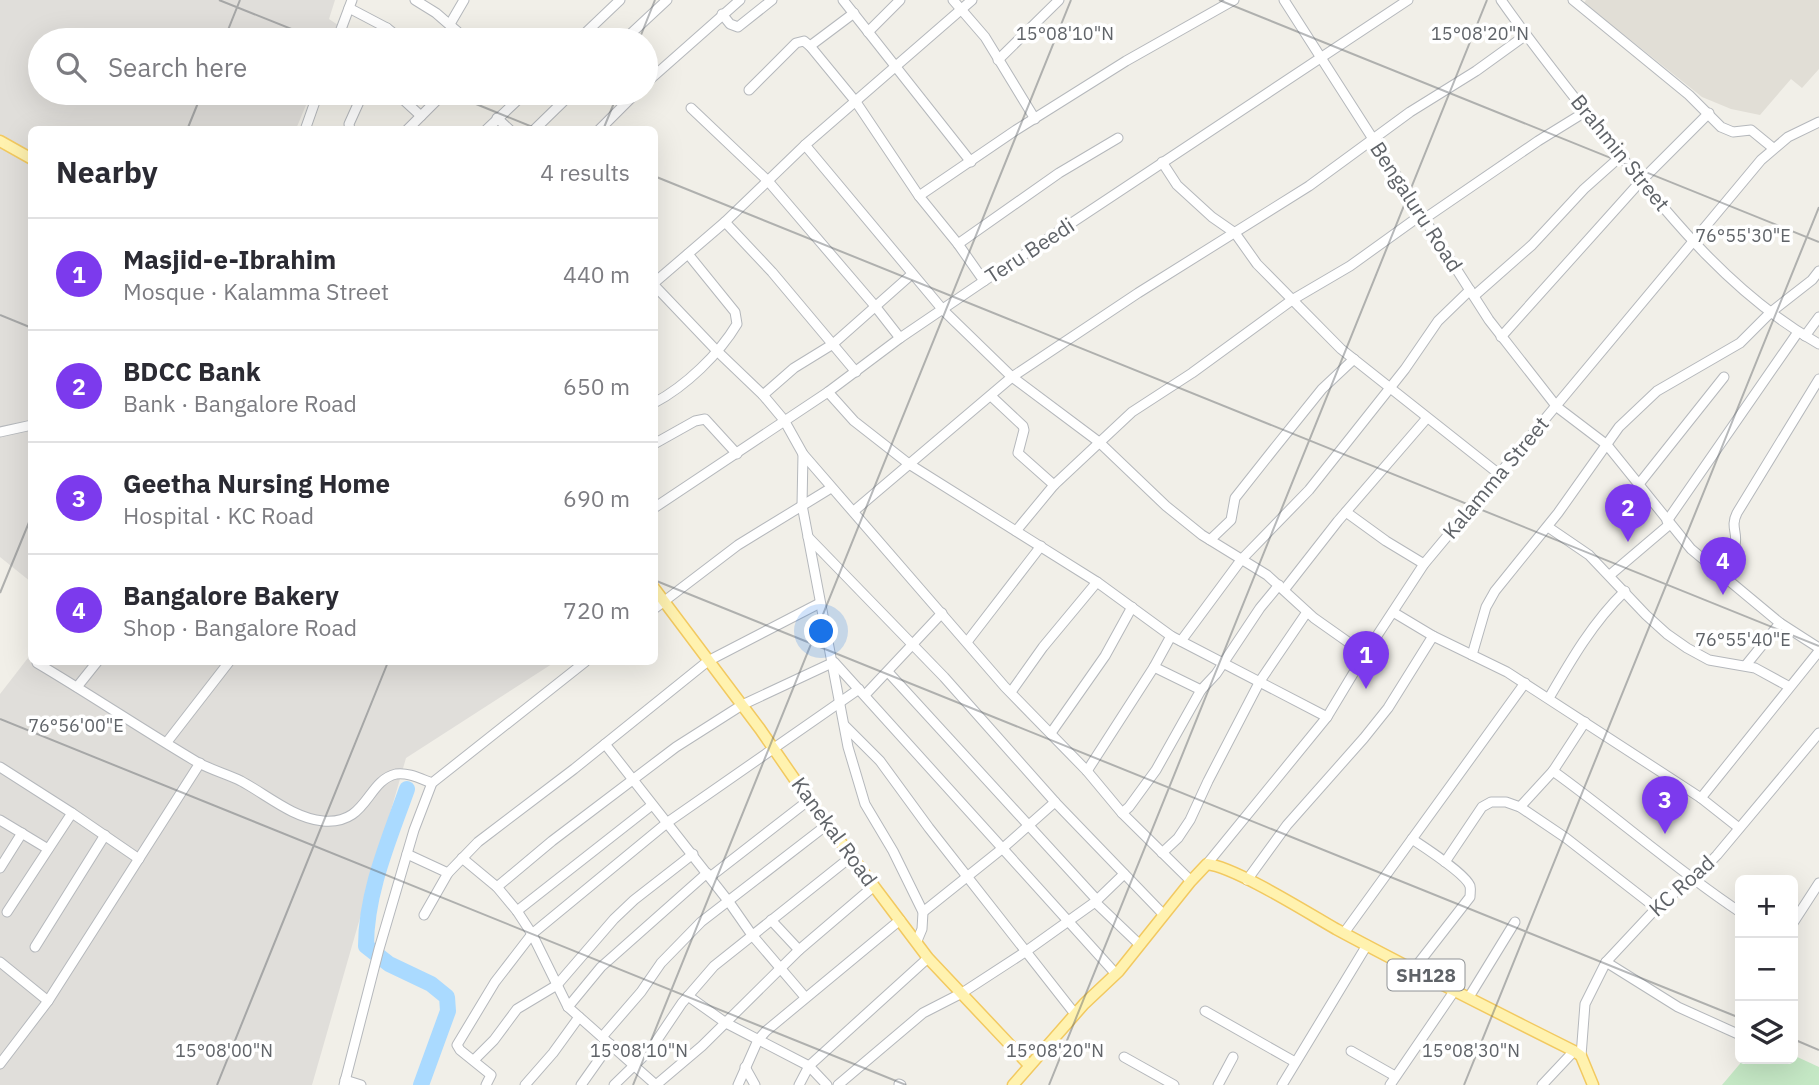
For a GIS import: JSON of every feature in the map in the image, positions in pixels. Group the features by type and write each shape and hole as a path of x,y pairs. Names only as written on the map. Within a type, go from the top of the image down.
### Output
{"main road":[{"path":"0,141 28,157"},
{"name":"Kanekal Road","path":"658,593 773,747 809,800 929,958 1029,1065"},
{"path":"1013,1085 1075,1014 1116,974 1207,864"},
{"name":"SH128","path":"1207,864 1245,879 1577,1053"},
{"path":"1577,1053 1593,1085"}],"street":[{"path":"415,0 454,28"},
{"path":"450,24 464,0"},
{"path":"637,28 667,0"},
{"path":"658,72 740,0"},
{"path":"722,15 730,24 738,27 772,0"},
{"path":"843,0 971,162"},
{"path":"868,32 900,0"},
{"path":"953,0 985,37 1035,119"},
{"path":"658,280 725,222 805,145 972,0"},
{"path":"998,60 1059,0"},
{"path":"919,196 1125,61 1234,0"},
{"name":"Bengaluru Road","path":"1284,0 1371,139 1501,337 1557,407 1607,445 1691,549 1780,623 1819,649"},
{"name":"Teru Beedi","path":"658,505 828,392 900,338 984,281 1408,0"},
{"name":"Brahmin Street","path":"1502,0 1640,183 1693,242 1771,312 1819,344"},
{"path":"1573,0 1689,94 1727,131 1751,130 1773,148"},
{"path":"590,28 617,1"},
{"path":"341,28 350,4 387,28"},
{"path":"810,46 853,13"},
{"path":"854,511 1012,377 1073,335 1309,186 1371,139 1526,35"},
{"path":"749,90 796,43 804,41 856,102 919,196 984,281"},
{"path":"306,126 314,105"},
{"path":"349,126 358,105"},
{"path":"409,105 421,116"},
{"path":"411,126 432,105"},
{"path":"490,126 511,105"},
{"path":"538,126 560,105"},
{"path":"603,126 624,105"},
{"path":"691,108 768,181 900,338"},
{"path":"1016,531 1054,485 1132,412 1192,373 1292,300 1350,266 1585,112"},
{"path":"1501,337 1640,183 1709,113"},
{"path":"497,118 506,126"},
{"name":"Kalamma Street","path":"1207,864 1327,717 1424,564 1773,148 1788,137 1819,122"},
{"path":"958,244 1059,173 1118,138"},
{"path":"805,145 943,310 1012,377 1099,442 1166,506 1210,540 1282,587 1325,627 1365,654"},
{"path":"1181,641 1241,560 1309,490 1405,369 1438,321 1532,245 1584,190 1621,156"},
{"path":"1162,162 1177,185 1193,201 1235,233 1258,264 1354,359 1499,474"},
{"path":"725,222 772,272 856,372"},
{"path":"658,401 684,385 737,324 735,312 688,254"},
{"path":"1472,655 1486,607 1495,591 1548,527 1619,427 1645,401 1741,343 1771,312 1812,280 1819,271"},
{"path":"763,395 794,368 833,344 912,274"},
{"path":"658,288 716,351 763,395 784,420 803,454 831,488 1011,692 1087,771 1122,813 1191,881"},
{"path":"1610,575 1668,523 1802,334 1819,317"},
{"path":"1210,540 1231,520 1235,498 1286,433 1322,389 1354,359"},
{"path":"1639,484 1724,377"},
{"path":"1717,570 1735,545 1732,521 1819,379"},
{"path":"828,392 854,421 909,464 1097,582 1171,636 1327,717"},
{"path":"991,396 1023,426 1018,453 1054,485"},
{"path":"1122,813 1156,770 1202,690 1225,662 1260,608 1282,587 1427,418"},
{"path":"658,442 695,421 705,419 737,454"},
{"path":"0,432 28,426"},
{"path":"803,454 802,505 834,662 848,747 865,804 893,851 923,912 924,919 917,941"},
{"path":"658,606 738,545 831,488"},
{"path":"1346,512 1424,564"},
{"path":"1548,527 1589,555 1667,634 1687,648 1725,665 1755,668 1788,686"},
{"path":"808,537 944,677 1055,802 1164,915"},
{"path":"967,642 1041,546"},
{"path":"1011,692 1043,647 1097,582"},
{"path":"1549,698 1578,648 1625,591"},
{"path":"424,915 448,873 478,842 708,661 820,603"},
{"path":"1051,733 1105,656 1132,607"},
{"path":"1161,853 1178,838 1190,820 1260,681 1307,611"},
{"path":"1393,612 1433,636 1525,683 1701,798 1739,828"},
{"path":"486,1085 491,1075 460,1050 459,1042 495,982 532,934 668,822 773,747 840,702 862,692 888,672 942,614"},
{"path":"1746,665 1780,623"},
{"path":"1087,771 1171,636"},
{"path":"1245,879 1287,825 1388,708 1433,636"},
{"path":"1701,798 1819,649"},
{"path":"834,662 1116,974"},
{"path":"496,887 676,747 742,705 834,662"},
{"path":"40,665 200,763 239,780 300,815 320,821 348,818 384,781 395,774 405,774 432,783"},
{"path":"77,687 95,665"},
{"path":"167,742 227,665"},
{"path":"361,1085 344,1083 375,962 432,783 581,665"},
{"path":"1154,667 1202,690"},
{"path":"888,672 1096,901 1140,945"},
{"path":"1344,933 1525,683"},
{"path":"1520,807 1553,771 1585,722"},
{"path":"844,725 880,761 1075,1014"},
{"name":"KC Road","path":"1577,1053 1585,1004 1606,962 1656,908 1694,879 1819,733"},
{"path":"605,744 730,902 752,935 805,997"},
{"path":"0,1064 48,1002 200,763"},
{"path":"0,767 139,859"},
{"path":"1553,771 1735,908"},
{"path":"568,1007 601,967 709,875 809,800"},
{"path":"923,912 1055,802"},
{"path":"1446,862 1482,807 1491,802 1506,802 1520,807 1566,838 1656,908"},
{"path":"517,911 652,805"},
{"path":"6,912 72,813"},
{"path":"0,820 48,849"},
{"path":"602,1037 635,1000 661,963 689,933 828,824"},
{"path":"0,867 22,833"},
{"path":"35,947 105,835"},
{"path":"1412,839 1446,862 1471,888 1469,897 1414,969"},
{"path":"474,1060 494,1040 517,1009 557,985 614,919 693,854"},
{"path":"407,855 448,873"},
{"path":"614,1085 651,1049 688,996 714,966 852,856"},
{"path":"462,858 496,887 517,911 532,934 568,1007 656,1085 702,1046 799,950 874,886"},
{"path":"838,1085 923,1013 962,993 1025,952 1096,901 1124,874"},
{"path":"1798,915 1819,883"},
{"path":"771,920 799,950"},
{"path":"738,1085 758,1040 805,997 900,920"},
{"path":"1469,997 1515,922"},
{"path":"1282,1085 1367,945"},
{"path":"799,1085 809,1066 929,958"},
{"path":"0,962 48,1002"},
{"path":"1606,962 1678,1007 1735,1033"},
{"path":"1350,1051 1393,1082 1455,990"},
{"path":"688,996 726,1023 809,1066 827,1085"},
{"path":"1205,1011 1295,1062"},
{"path":"525,1085 579,1017"},
{"path":"581,1085 610,1044"},
{"path":"1542,1085 1577,1053"},
{"path":"1218,1085 1233,1056"},
{"path":"1124,1057 1174,1085"},
{"path":"745,1067 755,1085"}],"shaded area":[{"path":"0,0 335,0 329,19 338,25 337,28 28,28 28,105 306,105 297,126 28,126 28,580 0,557"},
{"path":"1586,0 1819,0 1819,69 1802,88 1791,79 1760,115 1731,109 1702,97 1584,3"},
{"path":"28,658 28,665 550,665 406,758 312,1085 0,1085 0,694"}],"green space":[{"path":"1798,1057 1819,1067 1819,1085 1722,1085 1740,1064 1798,1064"}],"waterway":[{"path":"407,789 374,886 366,946 389,964 431,984 447,997 448,1011 421,1085"}],"place":[{"name":"BDCC Bank","path":"1628,542"},
{"name":"Bangalore Bakery","path":"1723,595"},
{"name":"Masjid-e-Ibrahim","path":"1366,689"},
{"name":"Geetha Nursing Home","path":"1665,834"}]}
